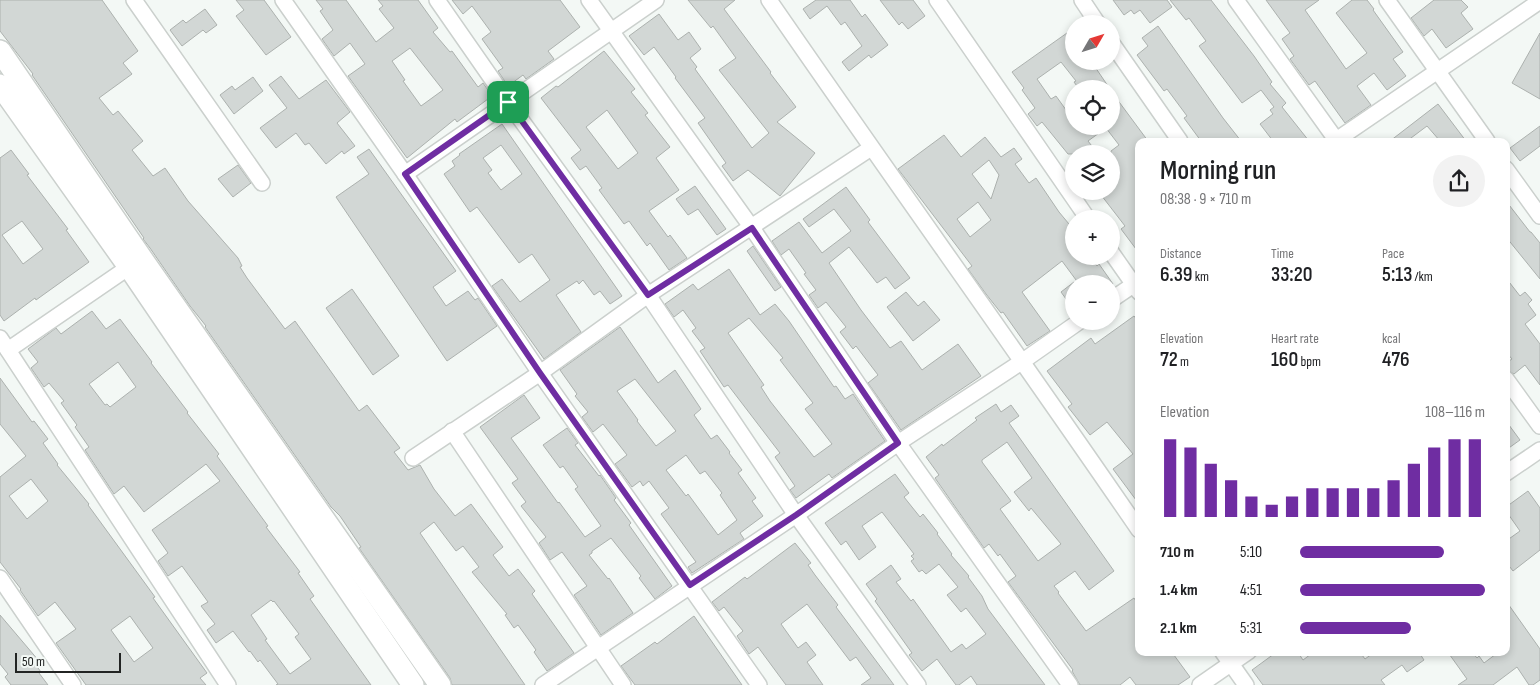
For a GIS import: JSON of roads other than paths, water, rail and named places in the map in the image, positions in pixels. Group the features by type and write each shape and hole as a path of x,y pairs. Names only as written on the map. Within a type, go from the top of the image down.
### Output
{"main road":[{"path":"0,51 142,259 440,685"},
{"path":"0,85 129,268 413,685"}],"street":[{"path":"134,0 262,183"},
{"path":"283,0 405,174 540,373 759,685"},
{"path":"437,0 508,102 648,295 796,515 918,685"},
{"path":"589,0 752,228 898,443 1070,685"},
{"path":"405,174 656,0"},
{"path":"769,0 871,148 1023,361 1135,524"},
{"path":"937,0 1082,210"},
{"path":"1082,0 1092,15"},
{"path":"1236,0 1334,138"},
{"path":"1386,0 1485,138"},
{"path":"1340,138 1540,1"},
{"path":"1120,55 1178,138"},
{"path":"413,458 540,373 648,295 871,148"},
{"path":"1510,174 1540,216"},
{"path":"1120,263 1135,282"},
{"path":"129,268 4,344 228,685"},
{"path":"1120,295 1135,286"},
{"path":"543,685 1067,330"},
{"path":"1510,385 1540,426"},
{"path":"452,431 623,685"},
{"path":"1510,470 1540,450"},
{"path":"0,578 73,685"},
{"path":"1200,685 1226,658 1246,685"}]}
